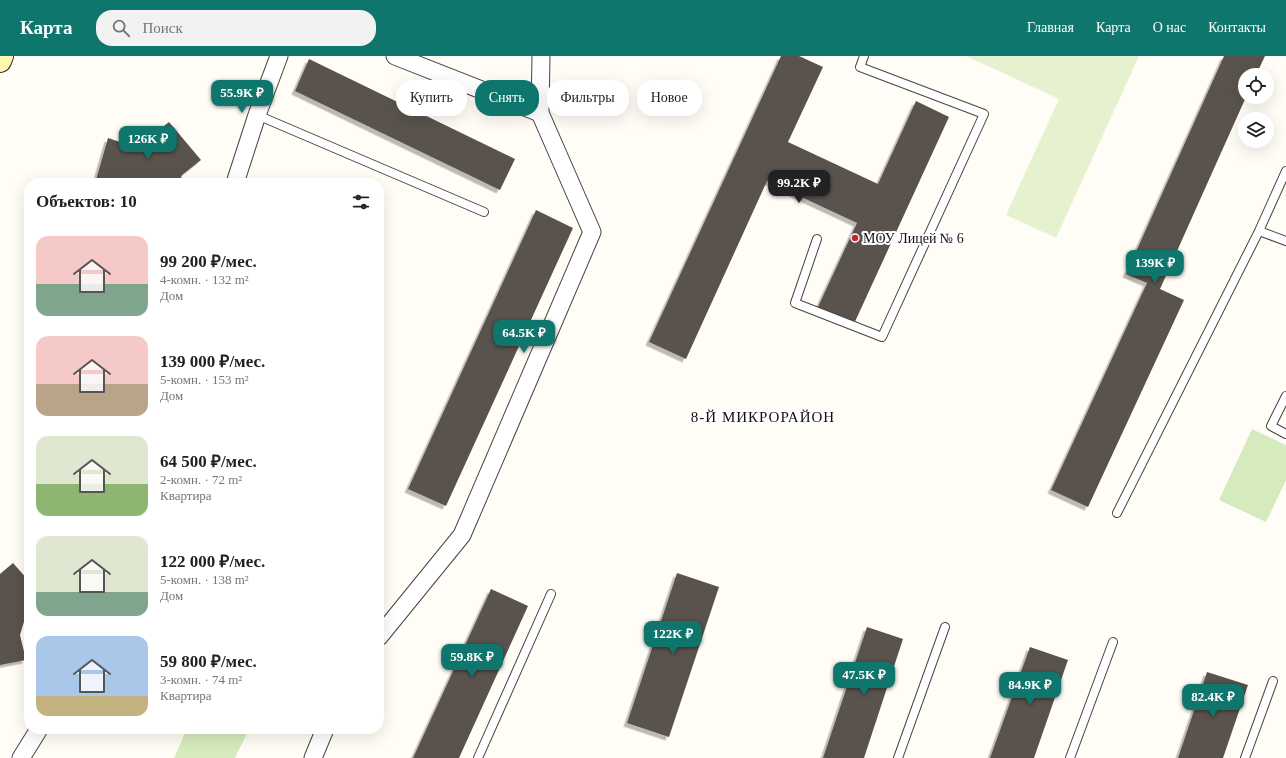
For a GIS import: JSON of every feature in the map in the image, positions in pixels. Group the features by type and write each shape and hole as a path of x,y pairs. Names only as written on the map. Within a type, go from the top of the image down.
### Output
{"main road":[{"path":"0,61 2,56"}],"street":[{"path":"237,178 257,114 279,56"},
{"path":"395,56 540,113"},
{"path":"384,632 462,535 592,232 540,113 541,56"},
{"path":"21,758 36,734"},
{"path":"314,758 322,734"}],"lane":[{"path":"817,239 795,303 882,338 984,114 860,67 864,56"},
{"path":"257,114 484,212"},
{"path":"1117,513 1259,230 1286,171"},
{"path":"1259,230 1286,242"},
{"path":"1286,396 1271,426 1286,434"},
{"path":"478,758 551,594"},
{"path":"898,758 945,627"},
{"path":"1070,758 1113,642"},
{"path":"1245,758 1273,681"}],"green space":[{"path":"966,56 1139,56 1056,238 1006,215 1059,99"},
{"path":"1252,429 1286,445 1286,480 1266,522 1219,500"},
{"path":"185,734 247,734 235,758 174,758"}],"building":[{"path":"781,56 799,56 823,67 788,142 878,184 916,101 949,117 853,326 817,309 857,223 767,181 686,359 649,342"},
{"path":"1224,56 1265,56 1259,68 1238,68 1238,104 1243,104 1160,289 1184,300 1088,507 1051,490 1147,283 1126,274"},
{"path":"309,59 396,101 396,116 426,116 515,159 500,190 295,91"},
{"path":"169,122 201,160 182,175 181,178 97,178 108,138 132,146 153,135"},
{"path":"536,210 573,228 446,506 408,489"},
{"path":"13,563 24,575 24,622 20,635 24,652 24,660 0,665 0,574"},
{"path":"677,573 719,587 669,737 627,723"},
{"path":"491,589 528,606 459,758 413,758"},
{"path":"867,627 903,639 864,758 823,758"},
{"path":"1030,647 1068,660 1034,758 990,758"},
{"path":"1207,672 1248,685 1223,758 1178,758"}],"place":[{"name":"МОУ Лицей № 6","path":"855,238"}],"district":[{"name":"8-Й МИКРОРАЙОН","path":"763,417"}]}
